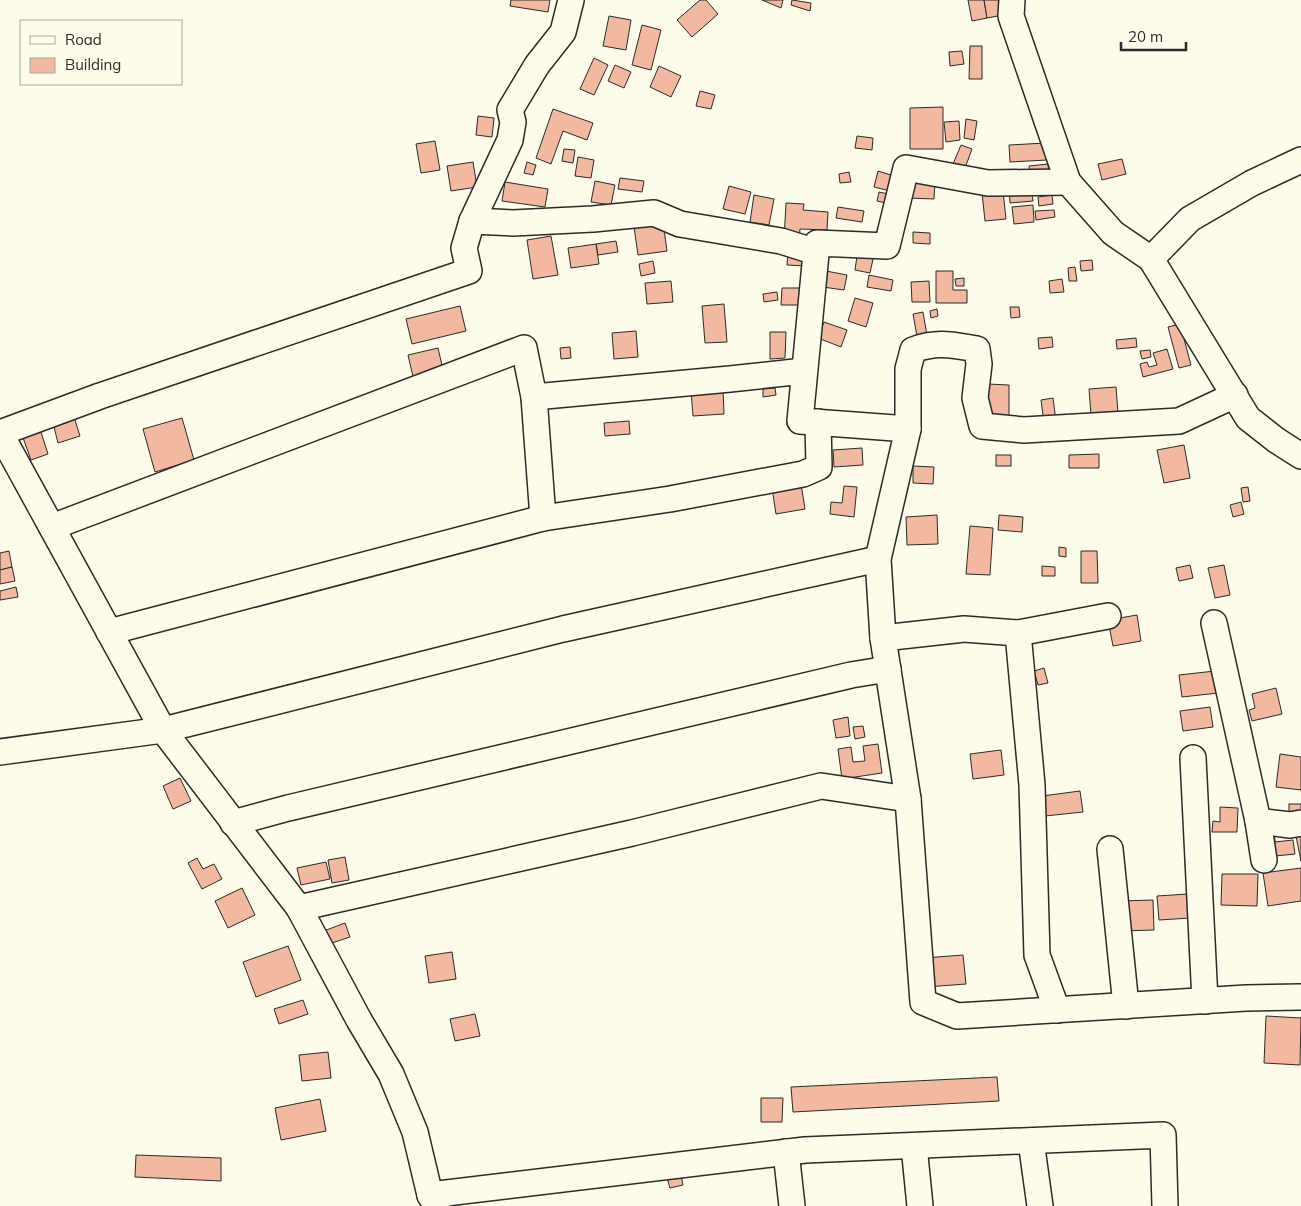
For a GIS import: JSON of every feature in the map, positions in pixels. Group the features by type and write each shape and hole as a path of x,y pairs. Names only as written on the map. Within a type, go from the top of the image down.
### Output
{"street":[{"path":"571,0 563,32 537,65 510,110 513,122 510,140 472,221 464,248 469,271 100,396 0,433 163,730 299,908 359,1020 391,1074 415,1132 433,1200 805,1150 1163,1135 1165,1206"},
{"path":"1012,0 1011,16 1068,182 1113,233 1151,258 1248,418 1276,440 1301,456"},
{"path":"1151,258 1190,218 1252,183 1301,160"},
{"path":"908,429 800,421 818,242 887,246 906,168 988,183 1068,182"},
{"path":"472,221 513,223 593,219 654,213 680,224 781,241 816,252"},
{"path":"1235,395 1179,421 1024,430 982,426 975,398 980,364 977,349 950,344 928,344 913,350 908,369 908,429 878,559 883,638 908,799 923,1002 957,1016 1301,997"},
{"path":"52,527 524,348 534,397 543,518"},
{"path":"534,397 804,371"},
{"path":"109,632 543,518 670,499 802,474 819,467 818,422"},
{"path":"0,752 163,730 563,630 878,559"},
{"path":"883,638 964,628 1018,633 1108,616"},
{"path":"1214,623 1258,821 1264,860"},
{"path":"1018,633 1032,785 1037,955 1058,1010"},
{"path":"233,823 288,808 851,675 888,669"},
{"path":"1193,758 1205,1001"},
{"path":"299,908 632,833 821,786 908,799"},
{"path":"1258,821 1290,825 1301,823"},
{"path":"1110,849 1126,1006"},
{"path":"1031,1141 1040,1206"},
{"path":"914,1146 920,1206"},
{"path":"786,1152 792,1206"}],"building":[{"path":"511,0 550,0 548,12 510,6"},
{"path":"700,0 706,0 718,14 692,37 677,20"},
{"path":"762,0 783,0 781,8"},
{"path":"792,0 811,3 810,11 791,5"},
{"path":"968,0 984,0 987,18 972,21"},
{"path":"984,0 1000,0 1003,15 987,18"},
{"path":"609,16 631,20 626,50 603,46"},
{"path":"642,25 661,30 651,70 632,65"},
{"path":"970,46 982,46 982,79 969,79"},
{"path":"962,51 964,64 950,66 949,52"},
{"path":"594,58 608,65 594,95 580,89"},
{"path":"615,65 631,72 624,88 608,81"},
{"path":"659,66 681,76 671,97 650,87"},
{"path":"700,91 715,95 711,109 696,106"},
{"path":"943,107 943,149 910,149 910,108"},
{"path":"553,109 593,123 587,140 563,131 551,164 536,158"},
{"path":"478,116 494,118 492,137 476,135"},
{"path":"966,119 977,121 974,140 964,138"},
{"path":"959,121 960,140 946,142 944,122"},
{"path":"857,136 873,138 872,150 855,148"},
{"path":"435,141 440,170 421,173 416,144"},
{"path":"1046,143 1047,160 1010,162 1009,145"},
{"path":"961,145 972,149 965,168 953,164"},
{"path":"564,149 575,150 573,163 562,161"},
{"path":"578,157 594,160 591,178 575,176"},
{"path":"1122,159 1126,174 1102,180 1098,164"},
{"path":"473,162 477,187 451,191 447,166"},
{"path":"527,162 536,165 533,175 524,173"},
{"path":"1048,164 1049,174 1030,176 1029,166"},
{"path":"878,171 894,176 890,191 874,187"},
{"path":"849,172 851,182 840,183 839,174"},
{"path":"620,178 644,181 642,192 618,189"},
{"path":"908,180 935,181 934,199 907,198"},
{"path":"595,181 615,185 611,205 591,202"},
{"path":"505,182 548,189 545,207 502,201"},
{"path":"729,186 751,192 745,214 723,209"},
{"path":"1031,186 1033,201 1010,203 1009,188"},
{"path":"1003,191 1006,219 985,221 982,193"},
{"path":"879,192 888,194 886,203 877,201"},
{"path":"754,195 774,199 769,225 750,222"},
{"path":"1052,195 1053,204 1039,206 1038,197"},
{"path":"786,203 804,204 803,210 828,212 827,230 800,229 799,241 784,240"},
{"path":"1033,205 1034,222 1014,224 1012,207"},
{"path":"838,207 864,211 862,222 836,218"},
{"path":"1054,210 1055,217 1036,220 1035,211"},
{"path":"663,222 667,251 638,255 634,227"},
{"path":"913,232 930,233 930,244 913,243"},
{"path":"551,236 558,275 533,279 527,240"},
{"path":"616,241 618,252 598,255 596,244"},
{"path":"596,244 599,264 571,268 568,248"},
{"path":"788,252 806,254 805,266 787,265"},
{"path":"857,256 873,259 870,273 855,270"},
{"path":"1092,260 1093,270 1081,271 1080,261"},
{"path":"653,261 655,273 641,276 639,264"},
{"path":"1075,267 1077,281 1069,281 1068,268"},
{"path":"826,271 847,275 844,290 823,287"},
{"path":"936,271 953,271 953,290 967,290 967,303 936,303"},
{"path":"869,275 893,280 891,291 867,287"},
{"path":"964,278 964,286 956,286 955,279"},
{"path":"1062,279 1064,292 1050,293 1049,281"},
{"path":"671,281 673,302 647,304 645,283"},
{"path":"929,281 930,302 912,302 911,282"},
{"path":"782,288 802,288 801,305 781,305"},
{"path":"777,292 778,300 764,302 763,294"},
{"path":"855,298 873,303 866,327 848,321"},
{"path":"724,304 727,342 705,343 702,306"},
{"path":"460,306 466,331 412,344 406,319"},
{"path":"1010,307 1019,307 1020,317 1011,318"},
{"path":"937,309 938,316 931,318 930,311"},
{"path":"923,312 928,341 918,342 913,314"},
{"path":"824,322 847,330 841,347 818,338"},
{"path":"1180,324 1191,365 1179,368 1168,327"},
{"path":"636,331 638,357 614,359 612,333"},
{"path":"770,332 786,332 785,358 770,359"},
{"path":"1052,337 1053,347 1039,349 1038,338"},
{"path":"1136,338 1137,347 1117,349 1116,340"},
{"path":"570,347 571,358 561,359 560,348"},
{"path":"438,348 444,374 414,381 408,355"},
{"path":"1167,349 1173,369 1143,377 1140,364 1147,362 1149,367 1157,365 1153,353"},
{"path":"1150,350 1151,357 1142,359 1140,351"},
{"path":"988,384 1009,385 1009,418 987,418"},
{"path":"1116,387 1118,413 1091,415 1089,389"},
{"path":"775,388 776,395 763,397 763,389"},
{"path":"723,389 724,414 693,416 691,391"},
{"path":"1053,398 1056,421 1044,423 1041,400"},
{"path":"74,417 80,436 58,443 53,423"},
{"path":"182,418 194,460 155,472 143,429"},
{"path":"629,421 630,434 605,436 604,423"},
{"path":"39,426 48,454 31,460 21,432"},
{"path":"1184,445 1190,478 1164,483 1157,450"},
{"path":"862,448 863,465 834,467 833,450"},
{"path":"1099,454 1099,468 1069,468 1069,455"},
{"path":"996,455 1011,455 1011,466 996,466"},
{"path":"913,466 934,467 933,484 913,483"},
{"path":"801,484 805,509 776,514 772,488"},
{"path":"844,486 857,487 854,517 830,514 831,502 842,503"},
{"path":"1248,487 1250,501 1243,502 1241,488"},
{"path":"1241,502 1244,514 1233,517 1230,505"},
{"path":"937,515 938,544 907,545 906,517"},
{"path":"999,515 1023,517 1022,532 998,530"},
{"path":"970,526 993,528 990,575 966,574"},
{"path":"1059,547 1066,548 1066,557 1059,556"},
{"path":"9,551 12,567 0,570 0,553"},
{"path":"1081,551 1097,551 1098,583 1081,583"},
{"path":"1190,565 1193,578 1179,581 1176,568"},
{"path":"1224,565 1230,595 1215,598 1208,568"},
{"path":"1042,566 1055,567 1055,576 1042,576"},
{"path":"12,567 15,581 0,584 0,570"},
{"path":"16,587 18,597 0,600 0,591"},
{"path":"1137,615 1141,641 1113,646 1108,620"},
{"path":"1044,668 1048,683 1038,685 1034,671"},
{"path":"1215,671 1218,693 1182,697 1179,675"},
{"path":"1276,688 1282,714 1252,721 1249,710 1255,708 1252,694"},
{"path":"1210,707 1213,727 1183,731 1180,711"},
{"path":"848,717 850,736 836,738 833,720"},
{"path":"863,726 865,737 855,739 853,727"},
{"path":"878,744 882,773 842,779 838,749 851,747 853,762 865,761 863,746"},
{"path":"1001,750 1004,775 973,779 970,754"},
{"path":"1280,754 1301,757 1301,790 1276,787"},
{"path":"180,778 191,801 173,809 163,786"},
{"path":"1080,791 1083,812 1045,816 1042,796"},
{"path":"1289,804 1301,804 1301,815 1289,815"},
{"path":"1220,807 1238,808 1237,832 1212,832 1213,821 1220,822"},
{"path":"1274,830 1275,842 1293,840 1295,854 1265,857"},
{"path":"1301,830 1301,861 1295,831"},
{"path":"345,857 349,880 332,883 328,860"},
{"path":"197,858 203,869 214,864 222,879 202,889 188,863"},
{"path":"326,862 330,879 301,885 297,868"},
{"path":"1301,868 1301,901 1268,906 1263,873"},
{"path":"1222,874 1258,874 1257,906 1221,905"},
{"path":"242,888 255,915 228,928 215,901"},
{"path":"1188,894 1190,918 1159,920 1157,896"},
{"path":"1153,900 1154,930 1121,931 1120,901"},
{"path":"345,923 350,937 326,945 321,932"},
{"path":"288,946 301,980 256,997 243,962"},
{"path":"452,952 456,979 429,983 425,956"},
{"path":"963,955 966,984 926,987 924,958"},
{"path":"303,1000 308,1014 279,1024 274,1009"},
{"path":"475,1014 480,1036 455,1041 450,1019"},
{"path":"1266,1016 1301,1018 1300,1065 1264,1063"},
{"path":"328,1052 331,1078 302,1081 299,1055"},
{"path":"997,1077 999,1101 793,1112 791,1087"},
{"path":"761,1098 783,1098 782,1122 761,1122"},
{"path":"320,1099 326,1131 281,1140 275,1108"},
{"path":"136,1155 221,1158 221,1181 135,1177"},
{"path":"681,1175 683,1185 670,1188 667,1178"}]}
